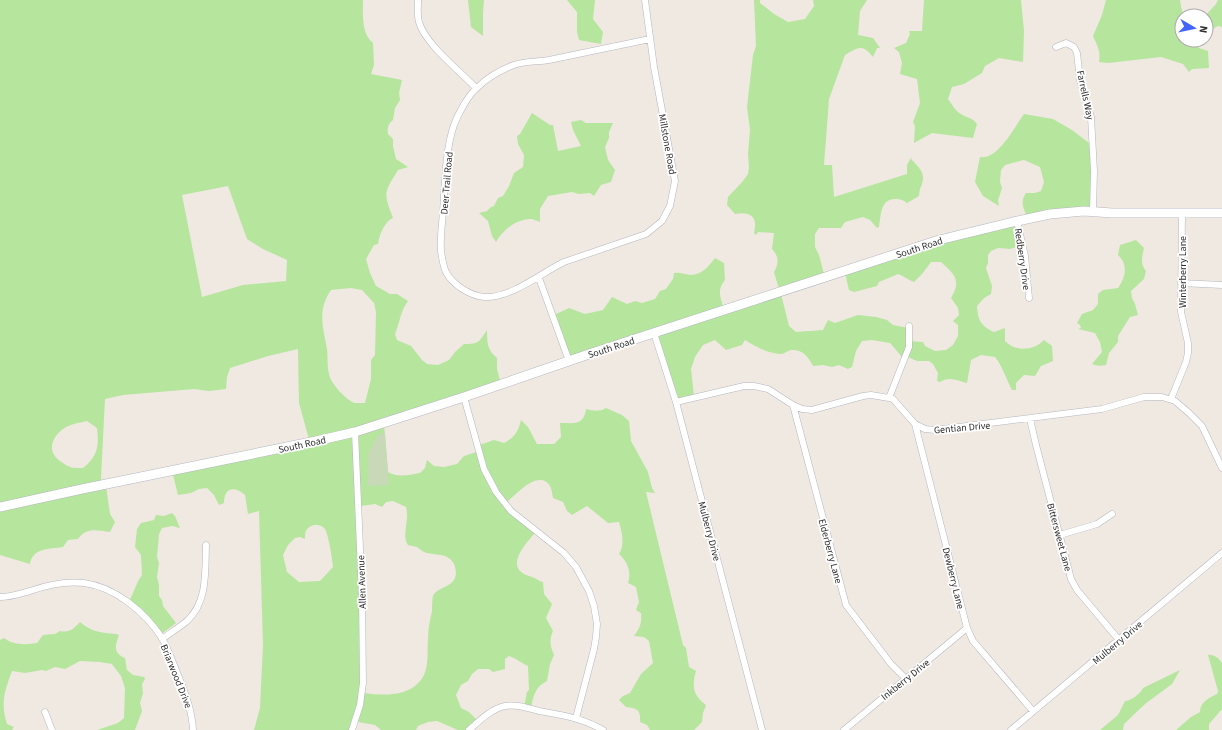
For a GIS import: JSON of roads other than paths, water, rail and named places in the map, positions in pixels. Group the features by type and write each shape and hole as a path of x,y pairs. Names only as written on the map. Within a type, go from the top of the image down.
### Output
{"street":[{"path":"418,0 419,21 423,32 430,43 476,88"},
{"name":"Millstone Road","path":"539,278 564,262 646,234 653,230 662,221 668,212 675,181 650,39 645,0"},
{"name":"Deer Trail Road","path":"539,278 504,294 484,297 472,294 465,290 455,283 446,271 442,260 441,241 446,175 451,136 460,112 476,88 512,65 548,60 650,39"},
{"name":"Farrells Way","path":"1056,47 1066,43 1074,47 1077,53 1080,80 1092,122 1092,153 1094,171 1093,211"},
{"name":"South Road","path":"0,507 356,432 464,398 569,361 939,240 1017,221 1050,214 1093,211 1112,213 1222,214"},
{"name":"Winterberry Lane","path":"1171,399 1186,362 1188,353 1188,343 1181,312 1182,213"},
{"name":"Redberry Drive","path":"1017,221 1025,256 1029,298"},
{"path":"539,278 569,361"},
{"path":"1181,283 1222,285"},
{"path":"889,398 908,347 910,326"},
{"name":"Mulberry Drive","path":"654,333 676,402 762,730"},
{"path":"676,402 744,386 754,386 768,389 793,405 802,409 812,410 871,395 893,399 915,424"},
{"name":"Gentian Drive","path":"915,424 925,429 935,430 1102,409 1151,396 1171,399"},
{"path":"464,398 484,469 496,492 511,511 564,554 576,568 589,591 594,606 597,624 596,637 576,718"},
{"path":"1171,399 1182,406 1202,426 1222,468"},
{"name":"Elderberry Lane","path":"793,405 846,605 891,664 906,678"},
{"name":"Bittersweet Lane","path":"1030,419 1071,579 1077,590 1119,640"},
{"name":"Dewberry Lane","path":"915,424 967,628 974,641 1033,711"},
{"name":"Allen Avenue","path":"352,730 360,705 363,683 362,595 356,432"},
{"path":"1060,535 1097,524 1112,514"},
{"path":"162,638 187,621 196,611 204,589 206,545"},
{"name":"Mulberry Drive","path":"1011,730 1222,553"},
{"name":"Briarwood Drive","path":"0,597 8,597 50,585 84,583 114,594 128,602 142,614 162,638 187,697 192,717 193,730"},
{"name":"Inkberry Drive","path":"844,730 967,628"},
{"path":"469,730 486,716 504,706 524,707 576,718 603,730"},
{"path":"45,712 52,730"}]}
